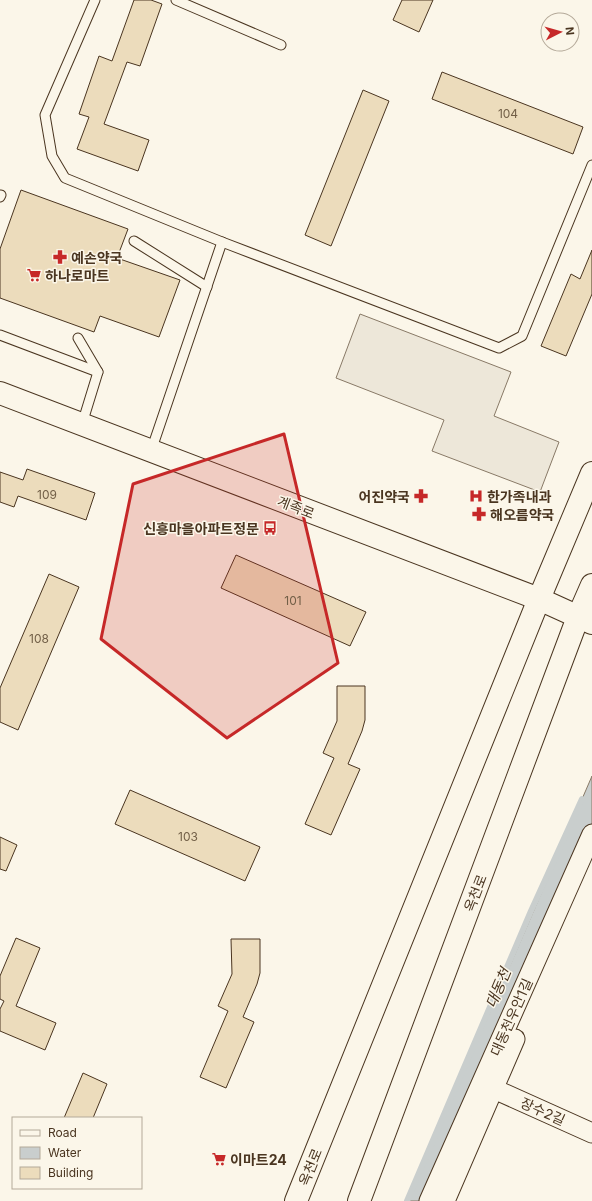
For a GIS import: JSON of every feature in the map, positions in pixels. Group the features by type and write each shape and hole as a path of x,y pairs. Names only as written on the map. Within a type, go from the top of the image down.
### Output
{"main road":[{"name":"계족로","path":"0,393 539,599 585,620"},
{"name":"옥천로","path":"296,1201 539,599 592,473"},
{"name":"옥천로","path":"359,1201 585,620 592,585"}],"street":[{"name":"대동천우안1길","path":"429,1201 592,834"},
{"name":"대동천우안1길","path":"445,1201 592,860"},
{"name":"장수2길","path":"494,1089 592,1133"}],"lane":[{"path":"95,0 45,115 52,156 65,178 222,242 499,348 522,336 592,165"},
{"path":"176,0 281,45"},
{"path":"134,241 207,287"},
{"path":"150,451 222,242"},
{"path":"0,335 98,372"},
{"path":"78,338 98,372 82,424"}],"highlighted area":[{"path":"284,434 338,663 227,738 101,639 133,484"}],"shaded area":[{"path":"360,314 511,372 494,416 559,442 540,492 432,451 444,420 336,378"}],"water":[{"path":"592,776 592,825 427,1201 408,1201"}],"building":[{"path":"134,0 151,0 162,4 140,66 127,62 104,124 149,140 138,171 77,149 89,117 79,114 99,56 112,61"},
{"path":"402,0 433,0 419,32 393,20"},
{"path":"442,72 583,127 573,154 432,99"},
{"path":"363,90 389,101 331,246 305,235"},
{"path":"21,190 128,229 117,258 180,280 159,337 100,316 94,332 0,298 0,249"},
{"path":"592,250 592,294 566,356 541,346 571,274 580,279"},
{"path":"27,469 95,493 86,520 18,496 14,507 0,502 0,472 23,480"},
{"path":"236,555 366,612 350,646 221,588"},
{"path":"49,574 79,587 18,730 0,722 0,688"},
{"path":"337,686 365,686 365,720 348,764 360,769 331,835 305,824 334,758 323,753 337,721"},
{"path":"130,790 260,847 245,881 115,824"},
{"path":"0,837 17,845 6,871 0,869"},
{"path":"16,938 40,948 16,1006 56,1023 45,1050 0,1031 0,1009 4,1001 0,999 0,976"},
{"path":"231,939 260,939 260,973 243,1017 254,1022 226,1088 200,1077 228,1011 218,1006 232,974"},
{"path":"83,1073 107,1084 93,1117 64,1117"}],"waterway":[{"name":"대동천","path":"407,1201 531,911 582,799"}],"place":[{"name":"예손약국","path":"60,257"},
{"name":"하나로마트","path":"34,275"},
{"name":"어진약국","path":"421,496"},
{"name":"한가족내과","path":"476,496"},
{"name":"해오름약국","path":"479,514"},
{"name":"신흥마을아파트정문","path":"270,528"},
{"name":"이마트24","path":"219,1159"}]}
